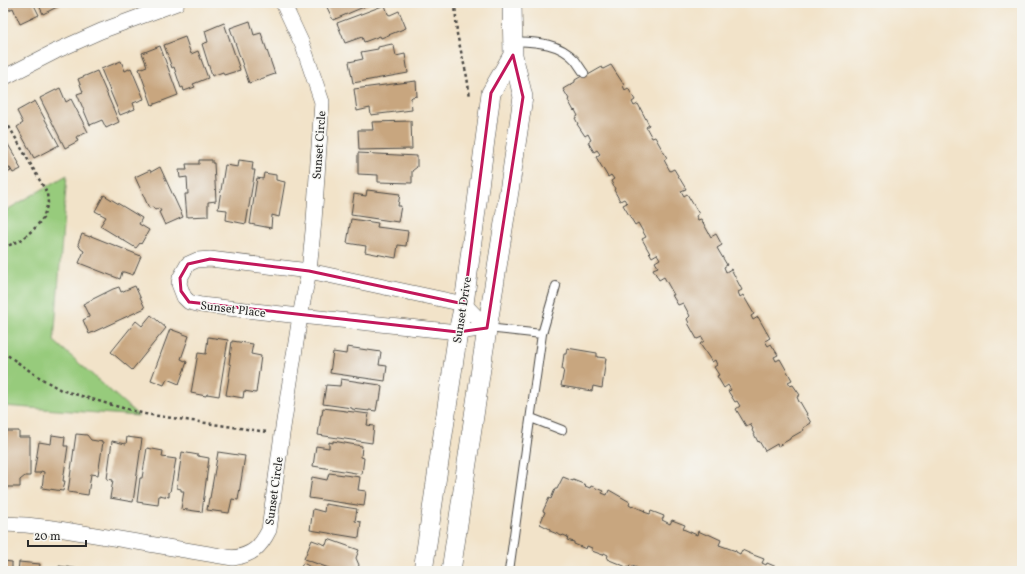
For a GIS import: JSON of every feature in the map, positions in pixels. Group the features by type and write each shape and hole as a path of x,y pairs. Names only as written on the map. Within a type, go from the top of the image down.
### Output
{"street":[{"path":"3,78 56,50 101,31 177,3"},
{"name":"Sunset Circle","path":"3,524 53,528 233,558 244,557 256,550 264,541 269,530 300,316 309,271 322,102 303,46 283,3"},
{"path":"451,571 523,97 513,48 512,3"},
{"name":"Sunset Drive","path":"423,571 458,332 464,304 491,92 513,48"},
{"name":"Sunset Place","path":"300,316 195,304 189,302 184,297 179,284 180,278 188,264 197,260 210,259 309,271"},
{"path":"309,271 464,304 487,328"},
{"path":"300,316 458,332 487,328"}],"lane":[{"path":"513,48 539,42 556,47 566,52 575,60 584,73"},
{"path":"509,571 542,334 556,286"},
{"path":"487,328 542,334"},
{"path":"531,418 562,430"}],"path":[{"path":"455,3 457,34 468,77 470,97 469,103"},
{"path":"3,116 47,193 48,203 43,218 35,228 21,240 3,248"},
{"path":"3,352 37,376 61,390 112,406 145,414 282,434"}],"highlighted area":[{"path":"513,55 523,97 487,328 458,332 189,302 181,291 180,278 188,264 210,259 309,271 464,304 491,93"}],"green space":[{"path":"67,175 54,341 139,416 3,406 3,212"}],"building":[{"path":"3,3 33,3 39,15 20,24 13,8 5,12"},
{"path":"38,3 60,3 61,5 43,14"},
{"path":"325,3 373,3 333,20"},
{"path":"385,5 388,14 390,15 399,11 406,28 381,38 380,36 364,42 362,37 345,43 337,23"},
{"path":"250,21 254,35 261,33 275,74 249,83 230,28"},
{"path":"224,23 240,70 224,75 223,72 212,76 202,44 208,42 205,31"},
{"path":"185,37 191,54 198,51 208,78 193,84 195,87 184,91 183,87 181,88 174,67 172,68 164,45"},
{"path":"392,44 394,46 396,56 405,54 408,73 353,83 349,62 363,59 361,52 378,49 378,47"},
{"path":"160,46 178,95 152,105 139,69 147,66 142,53"},
{"path":"121,61 125,71 131,68 144,99 133,103 135,109 120,115 101,69"},
{"path":"611,65 624,85 625,90 628,88 635,100 632,102 634,106 638,104 649,125 646,127 652,138 655,137 667,158 664,160 670,171 674,169 686,189 681,191 684,196 687,194 699,214 696,216 698,220 701,219 711,237 716,234 722,245 717,248 727,265 724,267 726,272 731,269 742,290 738,292 740,297 743,295 754,314 751,316 753,320 758,317 770,338 765,341 768,346 771,344 778,355 774,357 776,361 780,359 792,380 788,382 790,386 793,385 800,395 797,397 811,423 803,428 804,430 778,446 777,444 765,451 759,441 758,442 750,424 746,426 736,409 740,406 737,401 735,402 728,391 731,390 728,385 724,388 717,376 719,375 714,367 717,365 715,360 712,362 700,344 704,341 702,337 697,339 688,323 687,319 690,316 683,303 678,305 664,277 659,280 653,269 658,267 655,262 660,259 657,254 652,257 642,239 646,237 638,223 635,225 623,205 627,203 624,199 620,201 614,190 615,189 611,181 614,179 611,175 608,177 596,157 600,154 597,150 594,152 588,142 591,140 588,134 585,136 577,124 575,118 578,116 563,89 587,73 588,75 602,67 603,69"},
{"path":"97,71 119,122 106,128 102,120 90,125 77,94 83,92 78,79"},
{"path":"416,81 417,96 411,98 412,110 371,115 370,108 357,111 354,89"},
{"path":"60,88 66,102 71,99 88,132 76,137 78,141 65,148 40,98"},
{"path":"35,101 59,145 34,158 17,127 23,123 17,111"},
{"path":"411,121 412,149 359,150 358,130 373,130 372,122"},
{"path":"3,136 21,169 13,173 9,168 11,171 3,175"},
{"path":"358,153 417,156 417,167 412,171 412,183 378,182 378,175 358,174"},
{"path":"199,160 212,160 212,163 214,163 216,201 208,202 208,216 187,217 185,194 188,194 187,177 180,178 179,170 187,170 186,164 199,164"},
{"path":"239,160 253,162 252,170 255,170 246,224 226,220 227,210 218,209 225,165 238,167"},
{"path":"160,167 183,217 165,225 159,212 161,211 159,208 155,210 153,207 149,208 135,177 150,170 151,172"},
{"path":"264,173 276,175 276,180 285,182 279,217 272,215 271,228 250,224 257,178 263,179"},
{"path":"367,190 400,194 398,206 401,206 398,222 351,215 354,194 366,196"},
{"path":"104,195 142,218 139,224 149,230 141,244 140,243 136,248 100,226 106,217 95,211"},
{"path":"351,219 378,223 377,227 408,231 406,246 398,245 396,258 365,252 366,246 347,243"},
{"path":"82,234 91,236 141,256 133,275 122,272 120,279 79,263 84,251 78,244"},
{"path":"135,286 145,308 89,334 83,320 89,316 83,304 113,289 119,287 121,292"},
{"path":"151,315 166,328 132,370 111,352 136,321 142,326"},
{"path":"170,329 189,336 181,359 187,362 179,384 167,379 164,385 151,380"},
{"path":"208,337 228,340 219,396 207,394 206,396 191,393 198,353 206,354"},
{"path":"232,341 253,344 251,354 261,356 256,393 244,391 243,398 226,395 231,365 229,364"},
{"path":"347,347 381,352 379,365 387,366 385,381 330,373 333,352 346,354"},
{"path":"567,348 597,353 597,357 606,358 602,388 593,386 592,391 561,386 564,370 562,369 564,354 566,354"},
{"path":"341,379 380,385 382,387 380,400 378,400 376,411 323,404 326,385 340,386"},
{"path":"323,408 369,414 367,425 374,426 372,443 318,435"},
{"path":"6,431 19,431 19,437 30,437 30,476 25,476 20,480 20,487 3,487 3,437 5,437"},
{"path":"76,434 87,435 91,440 103,442 98,475 91,474 88,495 68,492"},
{"path":"52,435 65,437 64,446 68,446 63,491 42,488 44,472 41,471 40,473 34,473 39,442 51,444"},
{"path":"127,437 142,439 133,502 110,498 113,480 107,479 112,441 126,444"},
{"path":"333,441 362,446 361,457 364,458 362,474 313,466 316,446 329,448 329,442 333,443"},
{"path":"147,448 163,451 162,457 176,459 169,497 159,495 158,505 137,502 140,478 142,478"},
{"path":"182,452 209,458 202,512 181,509 184,491 181,491 181,489 177,488 177,486"},
{"path":"218,452 245,456 238,500 232,499 229,513 207,510"},
{"path":"329,473 360,477 358,490 366,491 364,506 309,498 312,477 327,480"},
{"path":"563,477 586,485 585,486 590,488 591,486 603,491 602,493 607,495 609,490 630,502 629,505 632,507 633,506 650,514 651,511 664,516 662,520 670,524 672,520 685,525 683,529 697,535 698,531 707,535 708,534 721,540 719,545 740,554 742,550 764,559 762,563 766,565 767,563 779,568 777,571 644,571 630,565 629,568 607,559 608,555 604,553 603,555 592,551 592,548 587,546 586,549 574,544 574,542 567,540 568,537 550,531 550,529 540,524 545,512 543,511 549,498 551,499 555,489 557,489"},
{"path":"325,504 357,509 355,521 361,522 359,538 310,530 313,509 324,512"},
{"path":"328,539 359,550 356,558 359,565 357,571 337,571 304,559 312,540 326,545"},
{"path":"3,561 12,562 12,571 3,571"},
{"path":"19,562 40,564 39,571 18,571"},
{"path":"303,563 307,565 317,571 299,571"},
{"path":"59,566 80,569 80,571 58,571"}]}
